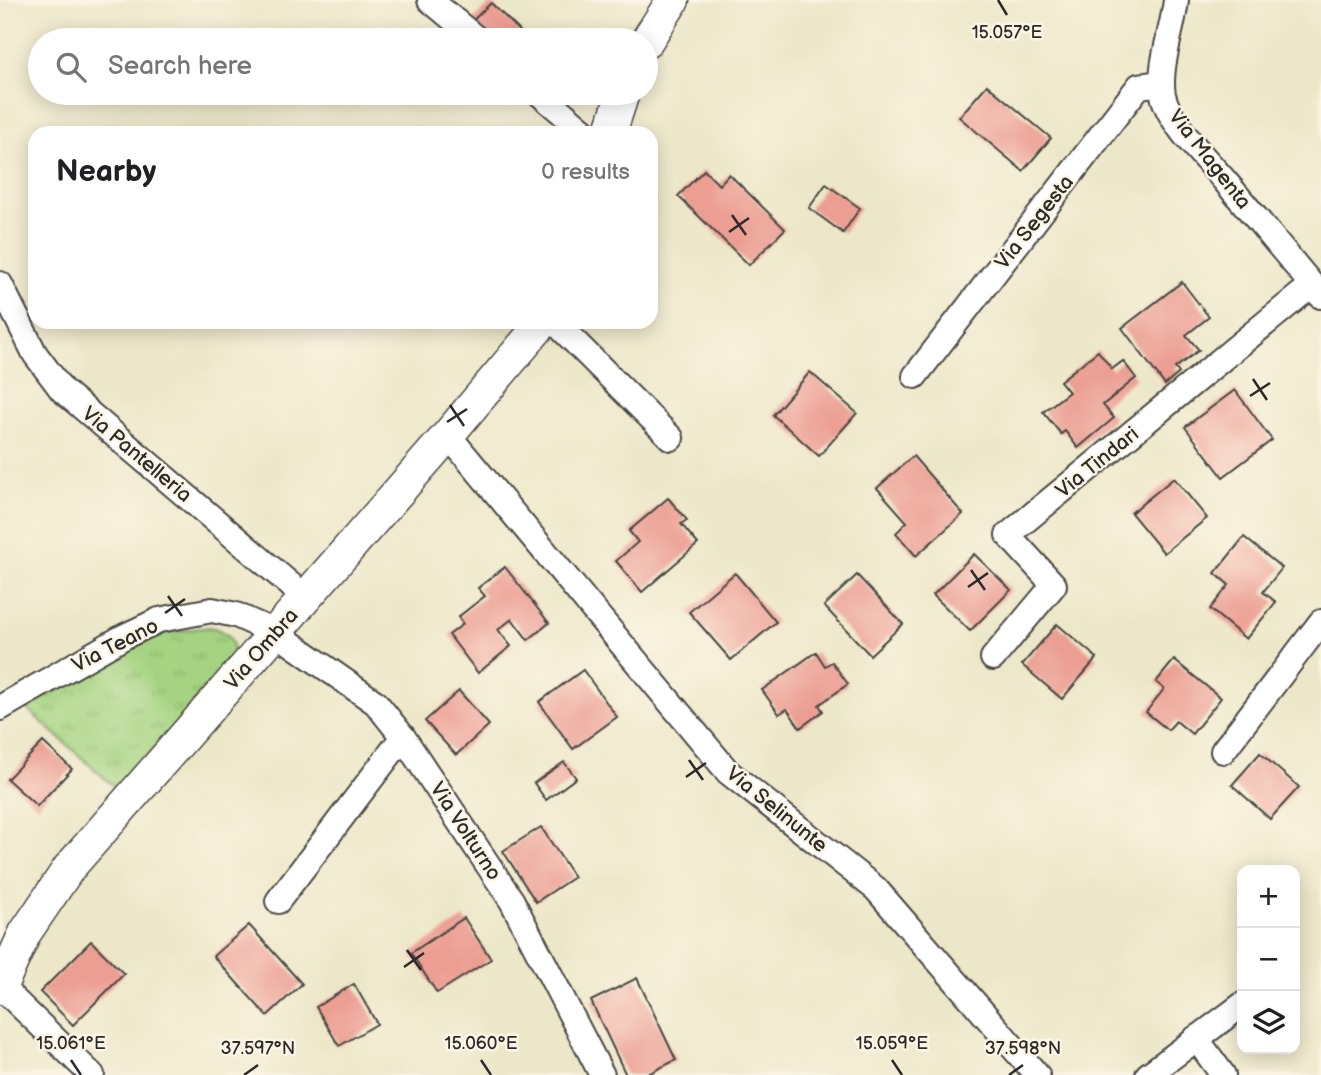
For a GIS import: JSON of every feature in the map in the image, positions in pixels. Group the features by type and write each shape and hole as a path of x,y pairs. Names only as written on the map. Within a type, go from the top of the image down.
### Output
{"main road":[{"path":"655,28 673,0"},
{"path":"612,126 619,105"},
{"name":"Via Ombra","path":"0,988 25,933 69,868 276,633 537,329"}],"street":[{"path":"430,0 464,28"},
{"name":"Via Magenta","path":"1176,0 1174,25 1164,59 1164,98 1188,136 1317,290"},
{"name":"Via Segesta","path":"915,376 1139,86 1162,83"},
{"path":"553,105 578,126"},
{"name":"Via Pantelleria","path":"0,284 35,354 62,390 306,598"},
{"name":"Via Tindari","path":"993,658 1054,585 1008,534 1317,290"},
{"path":"562,329 671,438"},
{"name":"Via Selinunte","path":"447,435 728,772 876,889 1037,1075"},
{"name":"Via Teano","path":"0,708 125,636 159,620 212,610 236,615 276,633"},
{"path":"1223,751 1321,622"},
{"name":"Via Volturno","path":"276,633 376,703 403,737 512,901 602,1075"},
{"path":"278,901 403,737"},
{"path":"0,988 92,1075"},
{"path":"1148,1075 1237,1008"},
{"path":"1196,1038 1223,1075"}],"green space":[{"path":"210,627 222,631 230,638 233,648 232,661 118,790 26,708 163,633"}],"building":[{"path":"491,3 517,28 471,28 468,25"},
{"path":"987,85 1051,138 1023,171 959,117"},
{"path":"704,170 719,185 729,174 785,229 749,265 678,196"},
{"path":"826,184 860,208 843,233 809,208"},
{"path":"1182,282 1209,317 1186,335 1199,350 1175,368 1179,373 1165,385 1122,328"},
{"path":"1098,351 1112,369 1123,361 1136,378 1103,405 1114,418 1078,448 1065,431 1061,434 1043,412 1069,392 1060,381"},
{"path":"810,372 857,413 819,456 773,415"},
{"path":"1235,390 1272,440 1223,477 1185,427"},
{"path":"913,456 963,514 916,556 896,533 907,522 877,488"},
{"path":"1174,478 1207,518 1164,553 1131,513"},
{"path":"668,498 687,520 681,524 698,544 642,592 616,561 638,542 629,531"},
{"path":"1244,537 1282,568 1263,592 1276,602 1246,639 1210,609 1229,585 1215,573"},
{"path":"974,554 1011,590 970,631 933,595"},
{"path":"505,567 549,623 528,640 512,619 498,630 511,646 478,673 449,635 463,624 458,617 485,596 478,588"},
{"path":"735,573 776,622 731,660 689,612"},
{"path":"857,575 903,624 870,655 824,606"},
{"path":"1057,624 1097,658 1062,699 1022,665"},
{"path":"816,652 825,666 832,662 848,684 819,705 823,711 800,728 787,709 779,714 762,690"},
{"path":"1174,660 1221,698 1192,734 1176,721 1168,730 1146,712 1164,689 1156,682"},
{"path":"583,670 617,717 573,749 539,702"},
{"path":"459,691 489,725 456,755 425,721"},
{"path":"43,742 72,769 37,806 7,779"},
{"path":"1260,753 1299,787 1270,819 1232,785"},
{"path":"564,762 576,778 546,800 534,783"},
{"path":"541,827 574,877 536,902 503,851"},
{"path":"464,918 491,959 437,993 411,953"},
{"path":"249,925 302,984 267,1016 213,956"},
{"path":"91,941 124,974 73,1025 40,992"},
{"path":"637,978 676,1060 646,1075 626,1075 591,1001"},
{"path":"354,984 377,1024 339,1046 316,1007"}]}
